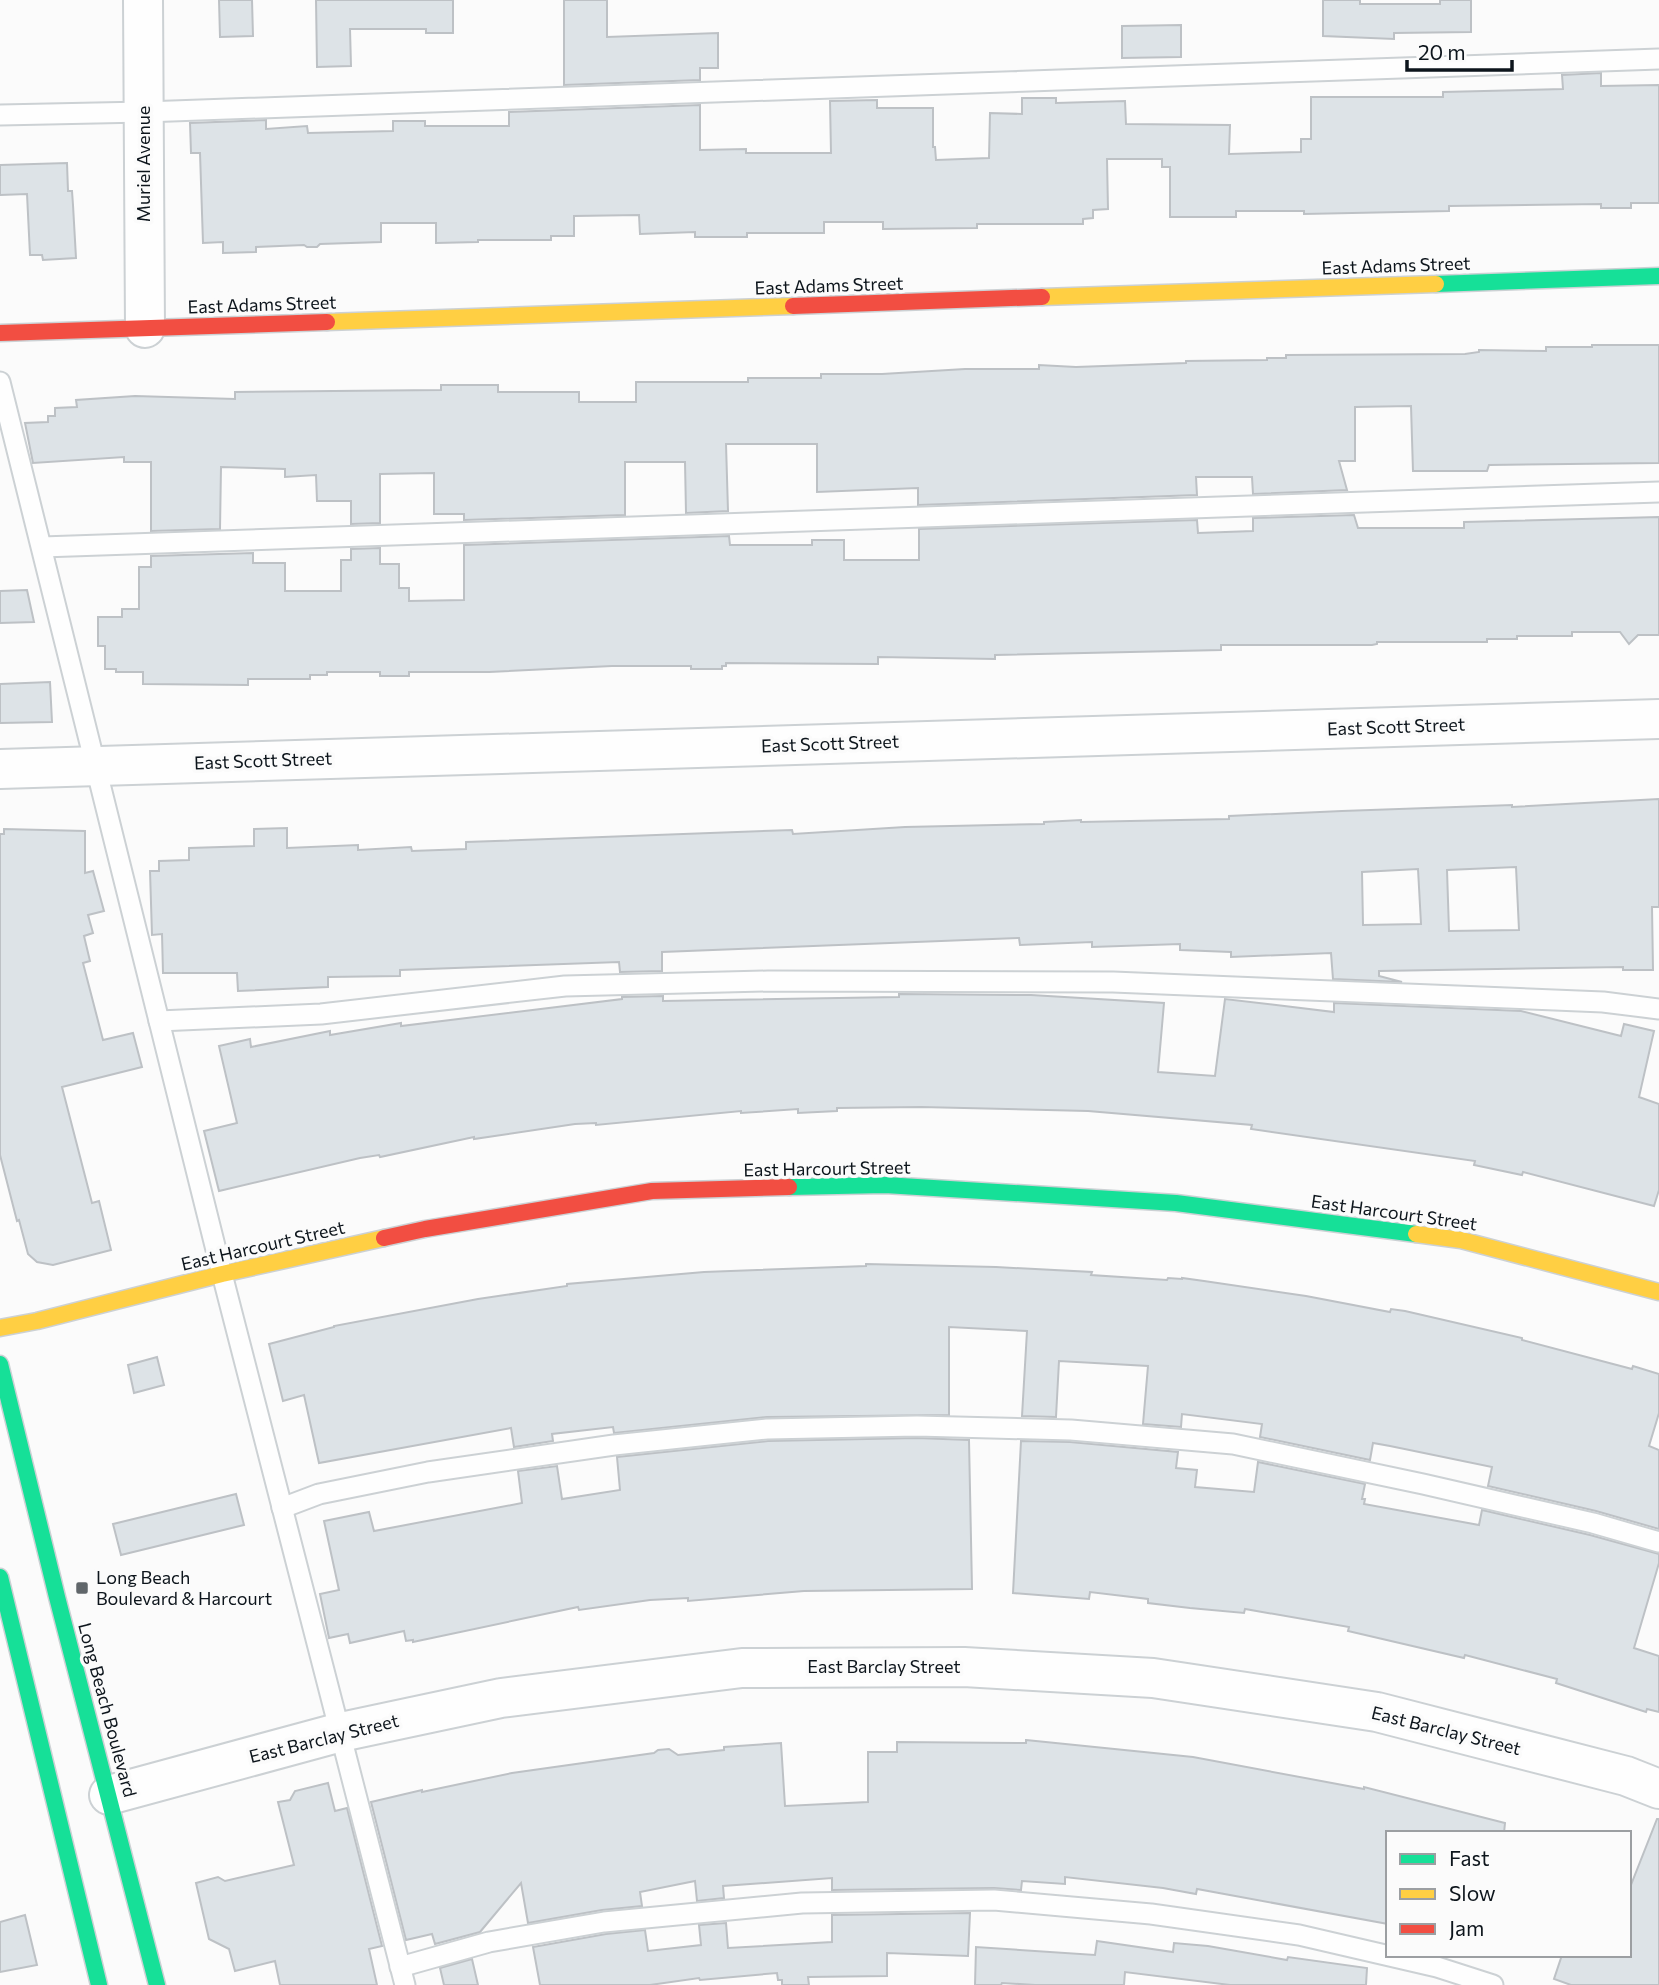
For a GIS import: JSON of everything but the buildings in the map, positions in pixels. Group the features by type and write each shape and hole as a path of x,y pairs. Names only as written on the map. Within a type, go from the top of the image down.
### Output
{"street":[{"name":"Muriel Avenue","path":"143,0 145,328"},
{"name":"East Adams Street","path":"0,333 1659,276"},
{"name":"East Scott Street","path":"0,769 1659,719"},
{"name":"East Harcourt Street","path":"0,1328 222,1274 425,1229 652,1191 885,1185 1176,1203 1461,1240 1659,1292"},
{"name":"Long Beach Boulevard","path":"0,1364 157,1985"},
{"path":"0,1577 99,1985"},
{"name":"East Barclay Street","path":"109,1795 341,1732 501,1698 742,1668 964,1667 1153,1678 1377,1712 1626,1776 1659,1789"}],"lane":[{"path":"0,115 1659,59"},
{"path":"0,382 222,1274 402,1976 489,1942 604,1923 802,1903 994,1900 1151,1914 1299,1935 1386,1955"},
{"path":"41,547 1659,492"},
{"path":"159,1021 321,1014 565,986 768,981 1113,982 1603,1002 1659,1009"},
{"path":"282,1508 318,1494 428,1472 614,1445 767,1429 917,1426 1071,1430 1233,1444 1488,1499 1659,1542"},
{"path":"1394,1957 1493,1985"}],"traffic: fast":[{"path":"1436,284 1659,276"},
{"path":"789,1187 885,1185 1176,1203 1416,1234"},
{"path":"0,1364 157,1985"},
{"path":"0,1577 99,1985"}],"traffic: slow":[{"path":"1042,297 1436,284"},
{"path":"327,322 793,306"},
{"path":"1416,1234 1461,1240 1659,1292"},
{"path":"0,1328 384,1238"}],"traffic: jam":[{"path":"793,306 1042,297"},
{"path":"0,333 327,322"},
{"path":"384,1238 652,1191 789,1187"}],"place":[{"name":"Long Beach Boulevard & Harcourt","path":"82,1588"}]}
